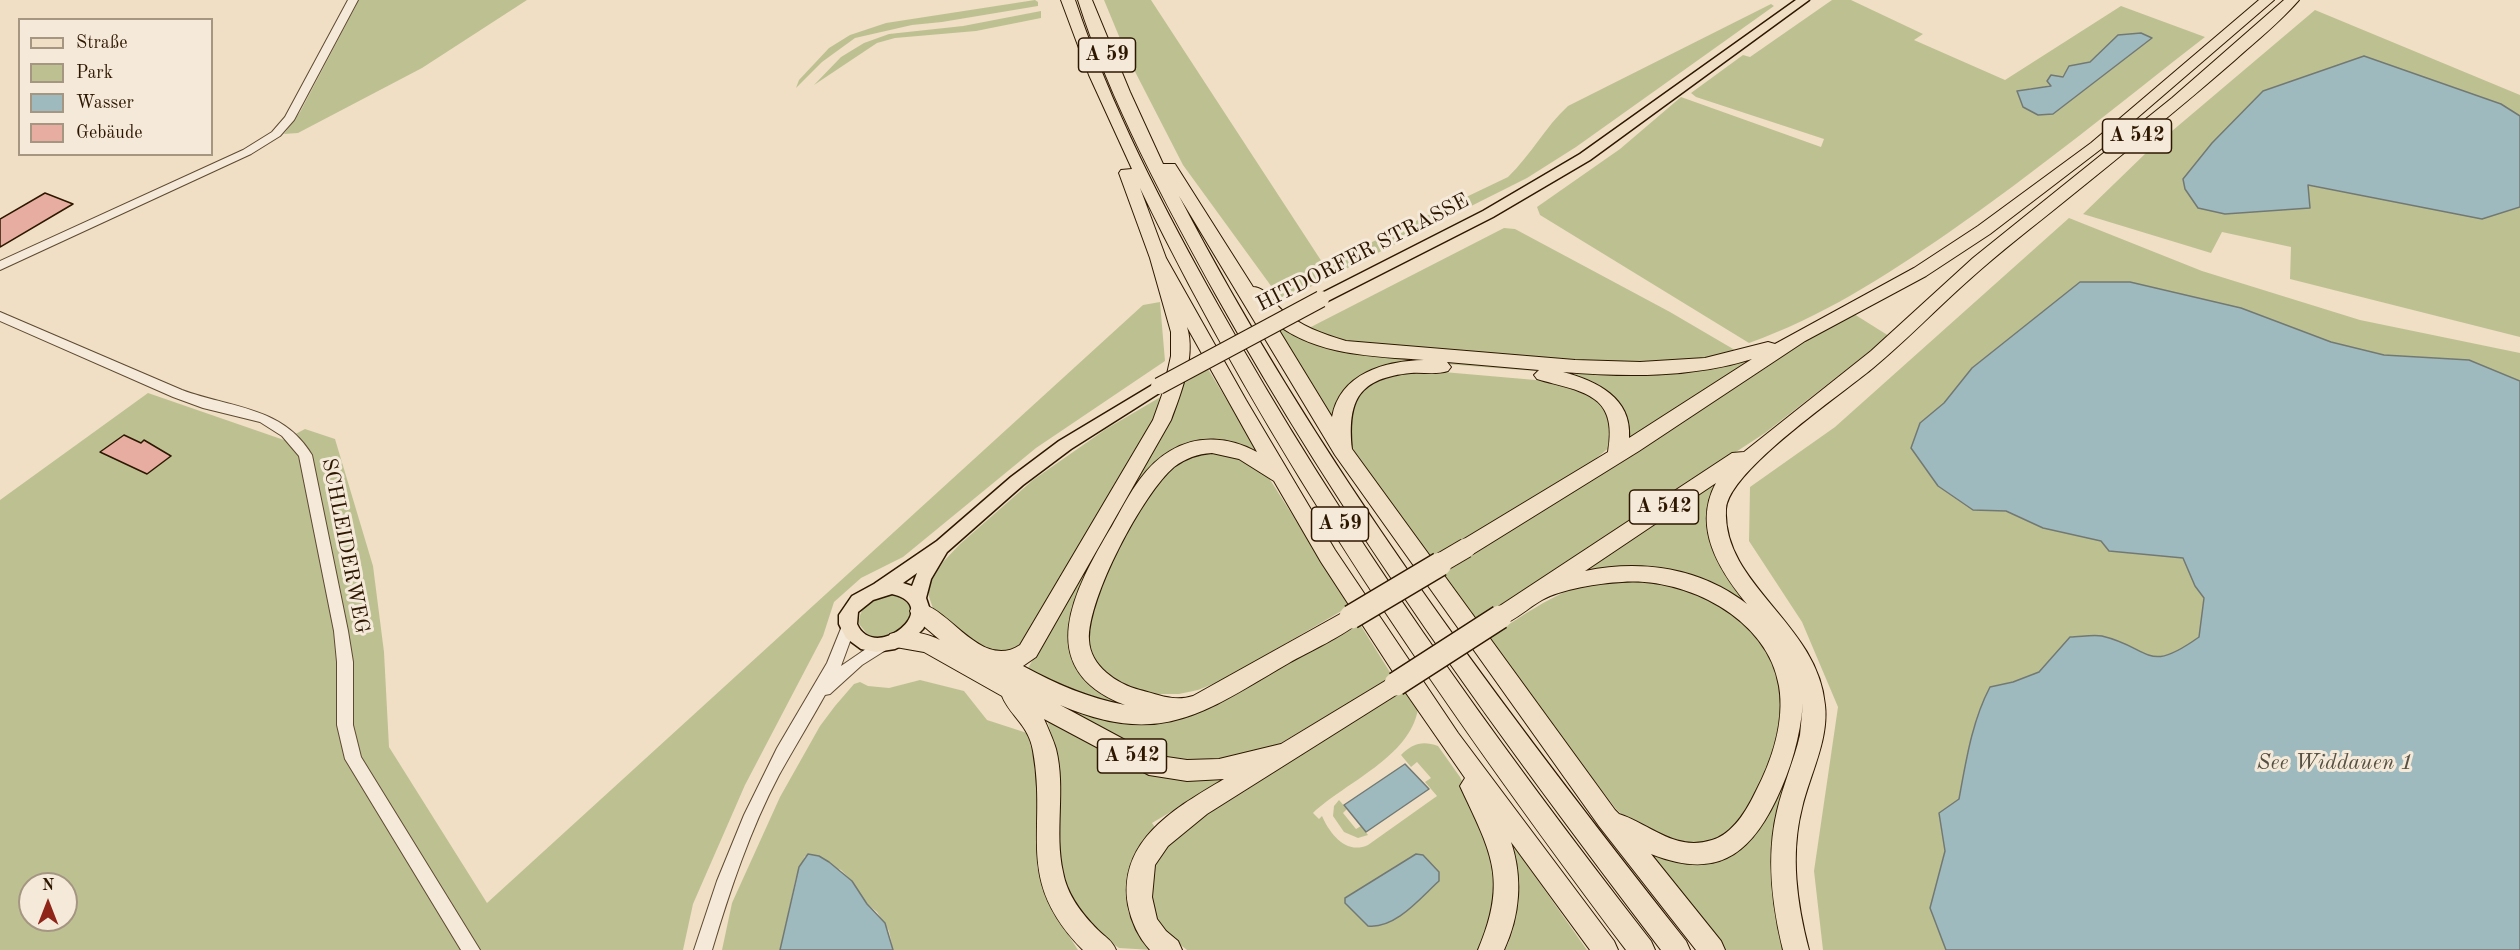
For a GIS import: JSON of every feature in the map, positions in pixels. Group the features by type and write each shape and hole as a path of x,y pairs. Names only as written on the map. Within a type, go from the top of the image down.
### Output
{"highway":[{"name":"A 59","path":"1068,0 1092,65 1144,184 1215,319 1290,445 1444,681 1576,866 1642,950"},
{"name":"A 59","path":"1085,0 1130,110 1162,180 1234,315 1308,435 1462,665 1677,950"},
{"name":"A 542","path":"891,642 928,644 1101,711 1150,716 1184,709 1212,698 1466,548 1799,337 1920,272 2019,206 2159,94 2267,0"},
{"name":"A 542","path":"919,605 955,640 993,669 1149,765 1182,772 1211,772 1244,766 1288,752 1540,591 1789,425 1897,338 1976,265 2188,94 2292,0"},
{"path":"1092,65 1092,85 1158,258 1180,332 1180,356 1172,392 1162,420 1028,651 1015,660 993,669 1026,708 1039,730 1046,755 1049,786 1046,852 1053,889 1071,920 1103,950"},
{"path":"1130,110 1148,131 1342,450 1607,818 1712,950"},
{"path":"1158,258 1328,556 1450,740 1605,950"},
{"path":"1227,258 1261,301 1289,327 1346,347 1546,365 1637,370 1732,360 1799,337"},
{"path":"1342,450 1342,412 1352,392 1372,376 1396,368 1430,366 1551,376 1576,382 1599,393 1616,409 1621,433 1617,454"},
{"path":"1789,425 1749,459 1722,488 1716,506 1716,529 1724,557 1743,584 1782,628 1799,652 1810,679 1814,704 1813,731 1786,825 1784,873 1788,922 1796,950"},
{"path":"1184,709 1129,699 1116,693 1092,675 1080,653 1076,632 1079,610 1089,584 1147,485 1159,469 1175,456 1190,449 1208,446 1226,447 1245,452 1283,480"},
{"path":"1540,591 1598,577 1634,573 1670,577 1697,586 1722,598 1752,621 1777,652 1790,685 1791,720 1787,739 1755,816 1739,837 1727,846 1699,854 1683,853 1648,843 1607,818"},
{"path":"1450,740 1498,838 1502,854 1505,871 1505,909 1497,940 1491,950"},
{"path":"1169,950 1162,945 1143,920 1138,896 1143,869 1150,849 1169,828 1193,811 1288,752"}],"main road":[{"name":"HITDORFER STRASSE","path":"881,588 943,546 1017,481 1065,445 1159,386 1321,299 1488,215 1557,175 1803,0"},
{"name":"HITDORFER STRASSE","path":"919,605 923,578 943,546"},
{"path":"881,588 903,588 919,605 915,628 891,642 865,642 852,633 849,625 849,616 860,598 881,588"}],"street":[{"path":"0,266 247,152 276,134 291,118 353,0"},
{"name":"SCHLEIDERWEG","path":"0,316 184,396 255,415 274,423 291,435 305,455 341,631 345,662 345,725 352,759 471,950"},
{"path":"703,950 717,902 744,831 784,750 817,697 840,652 849,625"},
{"path":"817,697 851,666 891,642"}],"green space":[{"path":"359,0 527,0 422,68 298,133 284,134 300,112"},
{"path":"1035,0 1038,6 912,25 855,38 822,62 796,88 799,80 829,48 850,35 886,23"},
{"path":"1104,0 1151,0 1324,265 1508,177 1568,106 1771,4 1774,6 1576,147 1527,178 1282,301 1183,165 1128,58"},
{"path":"1832,0 1851,0 1923,34 1914,40 2005,80 2121,6 2205,37 2046,162 1924,249 1852,295 1802,321 1749,343 1540,215 1537,207 1620,149 1681,97 1821,147 1824,139 1696,97 1691,93 1743,55 1750,57","holes":["2118,35 2152,38 2053,114 2029,88 2053,84 2062,77 2069,66 2090,62"]},
{"path":"2315,10 2520,95 2520,116 2501,104 2263,91 2212,143 2184,179 2310,208 2307,185 2482,219 2520,207 2520,337 2290,279 2291,247 2222,232 2211,253 2083,214 2146,153"},
{"path":"1041,11 1041,18 976,31 895,38 877,43 814,85 841,57 864,43 889,34 963,26"},
{"path":"2069,218 2202,271 2360,320 2520,353 2520,381 2469,360 2384,355 2331,342 2241,308 2130,282 2080,282 1972,368 1944,403 1920,423 1973,510 2005,511 2043,528 2101,541 2109,551 2183,558 2195,586 2204,598 2199,637 2176,653 2154,658 2070,637 2039,672 2013,682 1990,687 1974,727 1959,799 1939,813 1945,851 1930,908 1946,950 1823,950 1814,871 1838,707 1802,622 1749,541 1750,487 1835,427"},
{"path":"1504,228 1515,229 1670,312 1740,353 1704,361 1614,365 1349,342 1307,329"},
{"path":"1160,302 1165,361 1036,448 903,557 861,578 834,602 823,636 745,785 693,904 683,950 0,950 0,500 148,393 284,440 305,429 335,439 373,566 384,652 389,747 487,903 1143,305"},
{"path":"1854,314 1889,336 1765,433 1476,621 1443,574 1797,346"},
{"path":"1285,328 1312,342 1707,369 1748,360 1752,362 1627,443 1622,412 1548,372 1445,364 1380,370 1335,422 1276,332"},
{"path":"1208,369 1257,450 1256,453 1247,448 1166,458 1070,634 1132,705 1116,710 1026,672 1181,385"},
{"path":"1432,371 1570,383 1608,405 1611,446 1593,461 1430,562 1354,451 1349,424 1351,408 1356,396 1365,387 1390,376"},
{"path":"1169,392 1024,649 1007,656 988,650 935,614 929,597 929,585 943,562 960,544 1033,480 1106,429"},
{"path":"1222,451 1260,467 1350,606 1223,680 1198,690 1179,694 1153,694 1132,688 1103,671 1094,661 1087,646 1092,590 1158,479 1192,455"},
{"path":"1717,480 1710,508 1805,685 1786,950 1724,950 1644,851 1741,848 1761,827 1780,791 1786,654 1674,571 1631,566 1575,574"},
{"path":"1652,579 1707,594 1754,630 1782,676 1780,737 1754,803 1724,839 1681,848 1628,820 1616,809 1486,638 1550,599 1577,588 1599,583"},
{"path":"891,595 899,597 910,605 911,619 893,635 875,637 868,635 859,624 862,612 873,600"},
{"path":"1358,621 1393,677 1279,744 1260,752 1212,763 1160,758 1056,704 1173,719 1197,713 1235,695"},
{"path":"920,680 964,691 987,720 1027,733 1038,771 1037,867 1051,908 1078,950 893,950 889,931 852,881 841,870 805,856 796,877 780,950 722,950 732,903 780,797 820,726 854,684 860,682 868,686 889,688"},
{"path":"1404,690 1418,709 1413,726 1403,741 1375,767 1313,813 1319,819 1322,816 1329,830 1346,845 1360,847 1368,845 1437,796 1425,782 1431,778 1417,762 1411,767 1401,755 1418,744 1427,743 1438,746 1460,777 1478,813 1499,886 1481,950 1187,950 1165,933 1153,916 1148,900 1155,858 1184,827"},
{"path":"1047,720 1076,736 1233,775 1152,823 1157,830 1132,877 1127,903 1130,917 1138,933 1152,950 1119,948 1097,933 1075,910 1057,866 1057,771 1055,746"},
{"path":"1339,800 1347,809 1343,813 1356,829 1361,826 1368,835 1358,838 1344,832 1333,816 1334,806"},
{"path":"1508,841 1587,950 1505,950 1511,937 1516,910 1515,882"}],"water":[{"path":"2141,33 2152,38 2053,114 2038,115 2023,107 2017,91 2051,86 2047,81 2051,75 2063,77 2069,66 2090,62 2118,35"},
{"path":"2364,56 2501,104 2520,116 2520,207 2482,219 2308,185 2310,208 2225,214 2198,208 2185,189 2183,179 2212,143 2263,91"},
{"name":"See Widdauen 1","path":"2080,282 2130,282 2241,308 2331,342 2384,355 2469,360 2520,381 2520,950 1946,950 1930,908 1945,851 1939,813 1959,799 1974,727 1990,687 2013,682 2039,672 2070,637 2102,636 2158,657 2169,655 2199,637 2204,598 2195,586 2183,558 2109,551 2101,541 2043,528 2006,511 1973,510 1938,486 1911,448 1920,423 1944,403 1972,368"},
{"path":"1405,764 1429,789 1366,832 1344,805"},
{"path":"808,854 819,856 829,862 852,881 867,904 885,923 893,950 780,950 799,867"},
{"path":"1416,854 1423,855 1439,872 1439,881 1398,917 1378,926 1368,926 1345,903 1345,898"}],"building":[{"path":"45,193 73,204 0,247 0,219"},
{"path":"124,435 141,443 144,440 171,456 147,474 100,452"}]}
